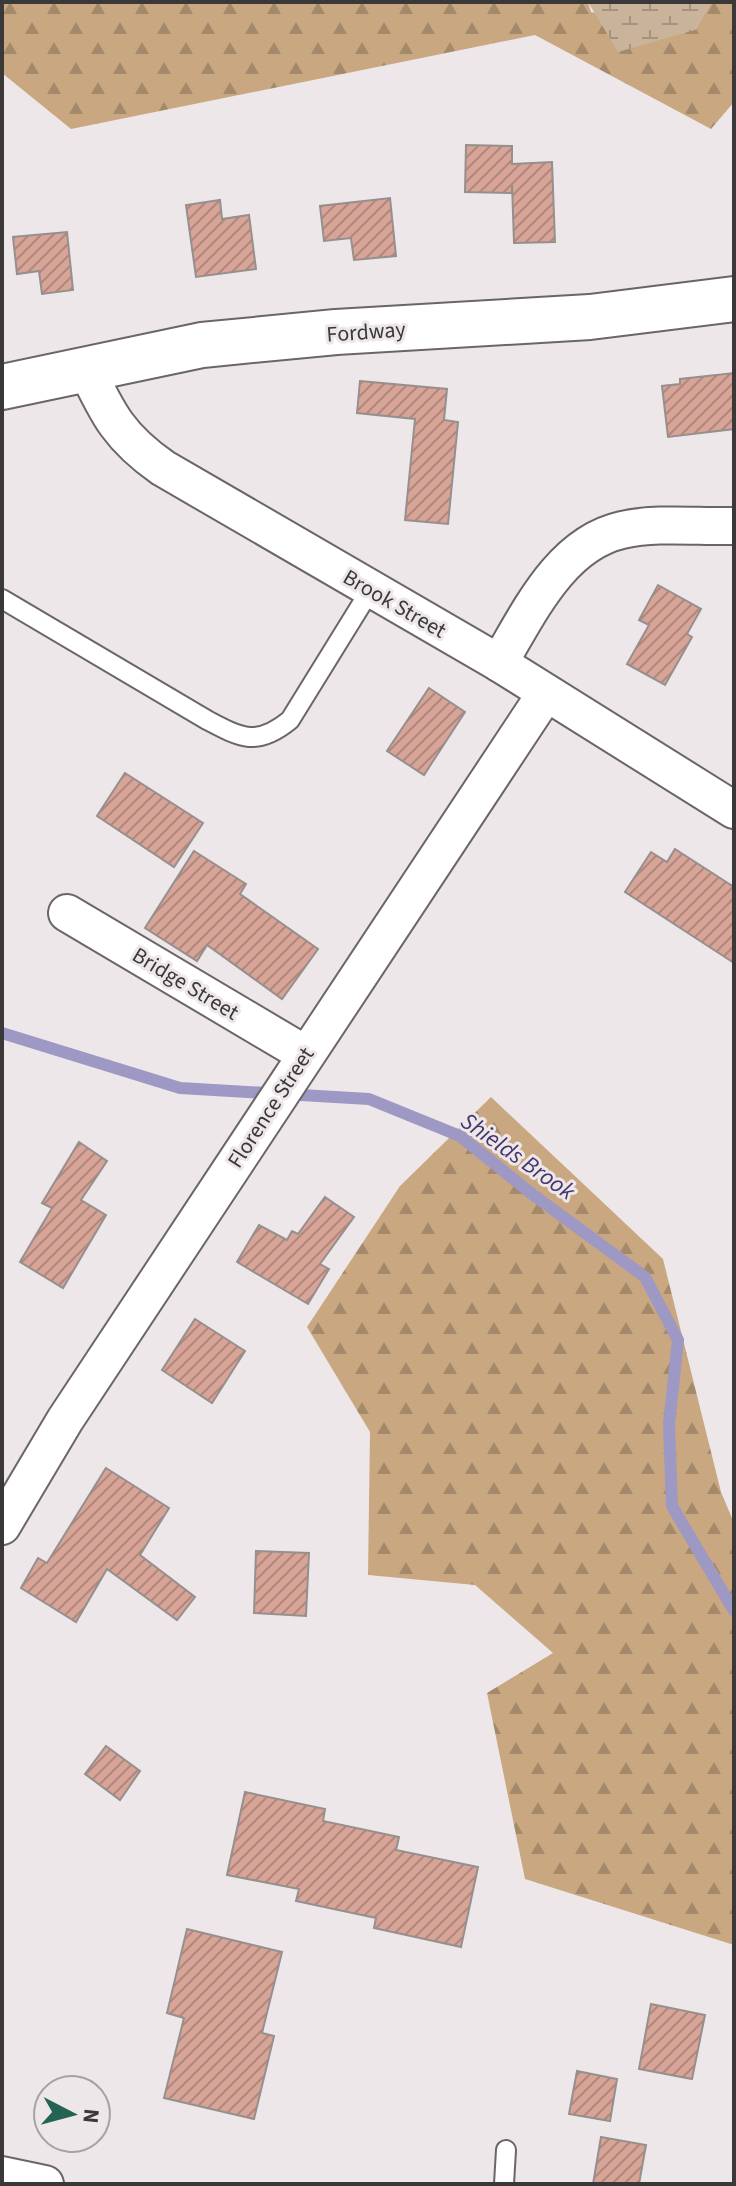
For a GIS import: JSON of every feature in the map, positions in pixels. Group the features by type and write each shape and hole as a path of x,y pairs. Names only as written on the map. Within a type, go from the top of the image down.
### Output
{"street":[{"name":"Fordway","path":"2,387 202,345 336,332 590,317 734,299"},
{"name":"Brook Street","path":"86,368 103,405 132,447 499,663 734,810"},
{"path":"499,663 554,576 575,554 598,539 622,530 734,526"},
{"name":"Florence Street","path":"2,1526 65,1420 546,693"},
{"name":"Bridge Street","path":"67,913 299,1064"},
{"path":"2,2175 45,2184"}],"lane":[{"path":"2,599 207,720 234,734 254,739 274,733 290,720 371,589"},
{"path":"504,2184 506,2150"}],"green space":[{"path":"2,2 588,2 591,12 695,30 711,2 734,2 734,102 711,129 535,35 71,129 2,73"},
{"path":"588,2 711,2 695,30 618,52"},
{"path":"491,1097 663,1259 721,1492 734,1523 734,1945 525,1879 487,1693 553,1653 475,1585 368,1575 370,1432 307,1327 400,1186"}],"building":[{"path":"466,145 512,146 512,164 552,162 555,242 514,243 512,184 512,193 465,192"},
{"path":"390,198 396,256 354,260 351,238 324,241 320,206"},
{"path":"220,200 222,219 249,215 256,269 196,277 186,205"},
{"path":"67,232 73,290 42,294 39,271 17,274 13,237"},
{"path":"734,373 734,429 668,437 662,386 680,384 680,379"},
{"path":"360,381 447,389 444,420 458,422 448,524 405,520 415,419 357,413"},
{"path":"658,585 701,609 687,634 692,637 665,685 627,664 649,625 639,620"},
{"path":"429,688 465,712 424,775 387,751"},
{"path":"125,773 203,823 174,867 97,816"},
{"path":"675,849 734,887 734,963 625,892 651,852 667,862"},
{"path":"194,851 246,884 240,894 318,949 282,999 207,945 197,961 145,928"},
{"path":"79,1142 107,1161 81,1200 106,1215 63,1288 20,1262 52,1208 42,1203"},
{"path":"325,1197 354,1217 320,1264 329,1269 308,1304 237,1262 259,1225 287,1240 292,1231 298,1234"},
{"path":"195,1319 245,1351 212,1403 162,1370"},
{"path":"106,1468 169,1508 140,1555 195,1597 177,1620 107,1569 76,1622 21,1588 38,1558 47,1563"},
{"path":"256,1551 309,1553 306,1616 254,1613"},
{"path":"106,1746 140,1771 120,1800 85,1774"},
{"path":"245,1792 325,1809 323,1821 399,1837 396,1850 478,1867 461,1947 374,1928 376,1918 296,1901 299,1889 227,1875"},
{"path":"187,1929 282,1952 262,2033 274,2036 254,2119 164,2098 184,2018 167,2013"},
{"path":"651,2004 705,2015 692,2079 639,2069"},
{"path":"577,2071 617,2079 610,2121 569,2114"},
{"path":"601,2137 646,2145 639,2184 593,2184"}],"waterway":[{"name":"Shields Brook","path":"2,1033 180,1088 369,1099 460,1136 532,1194 645,1277 678,1340 669,1424 672,1506 734,1611"}]}
